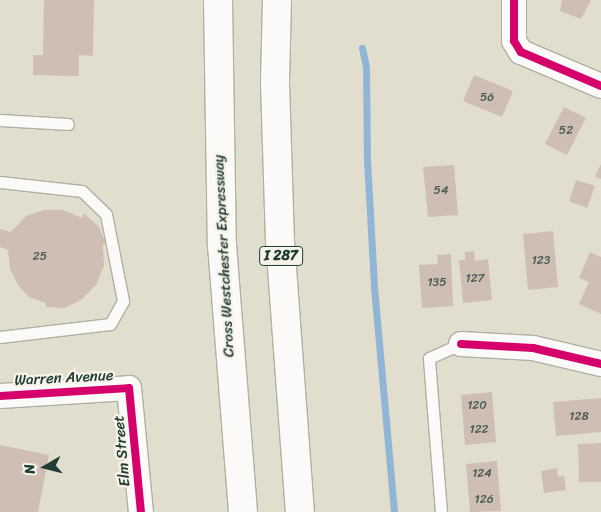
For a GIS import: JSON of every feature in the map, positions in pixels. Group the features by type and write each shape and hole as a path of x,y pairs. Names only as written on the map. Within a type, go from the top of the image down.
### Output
{"highway":[{"name":"Cross Westchester Expressway","path":"218,0 222,245 243,512"},
{"name":"I 287","path":"277,0 275,82 280,241 300,512"}],"street":[{"path":"514,0 512,25 514,41 521,52 601,86"},
{"path":"461,344 533,348 601,364"},
{"name":"Warren Avenue","path":"0,396 130,388"},
{"name":"Elm Street","path":"130,388 141,512"}],"lane":[{"path":"0,120 68,124"},
{"path":"0,182 82,191 106,214 123,301 110,324 0,337"},
{"path":"441,512 429,358 461,344"}],"building":[{"path":"44,0 94,0 93,56 79,55 79,76 33,75 33,55 43,55"},
{"path":"562,0 591,0 581,19 560,11"},
{"path":"474,75 513,91 502,117 463,101"},
{"path":"564,107 586,118 567,155 545,144"},
{"path":"601,164 601,179 595,176"},
{"path":"454,165 458,215 428,217 423,167"},
{"path":"576,180 595,186 587,208 569,201"},
{"path":"44,210 63,210 82,218 84,213 99,227 106,243 103,245 104,266 96,285 81,300 64,308 46,307 46,303 29,297 18,285 10,269 8,250 0,247 0,229 11,232 26,216"},
{"path":"553,231 558,287 528,290 523,234"},
{"path":"474,251 475,261 488,259 492,300 463,303 459,260 465,260 465,252"},
{"path":"590,252 601,257 601,314 579,304 589,282 579,278"},
{"path":"451,254 453,306 422,308 419,265 438,264 437,255"},
{"path":"492,392 496,442 465,445 461,395"},
{"path":"601,398 601,432 556,436 553,402"},
{"path":"601,443 601,482 579,482 578,444"},
{"path":"0,445 49,455 38,512 0,512"},
{"path":"497,461 501,511 470,512 466,464"},
{"path":"557,468 558,477 564,476 566,490 544,493 541,471"}],"waterway":[{"path":"362,48 366,67 367,160 374,287 394,512"}],"cycle path":[{"path":"514,0 514,41 521,52 601,86"},
{"path":"461,344 533,348 601,364"},
{"path":"0,396 129,388 141,512"}]}
